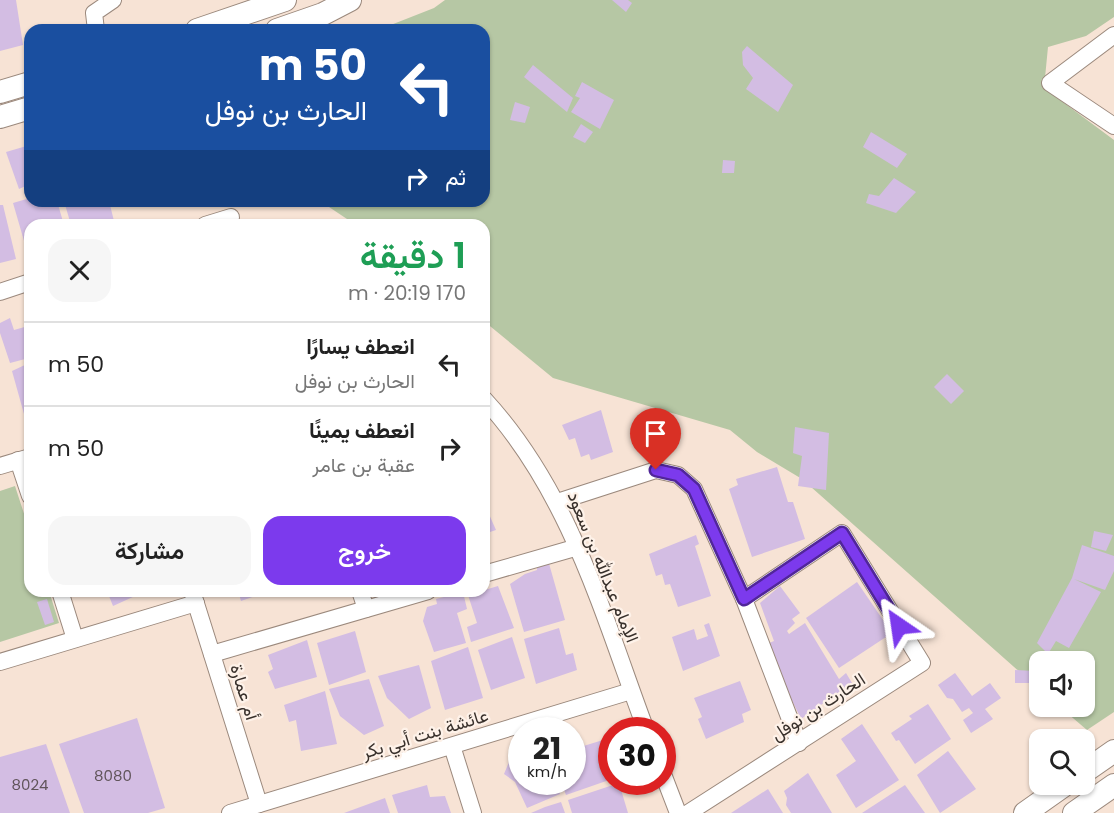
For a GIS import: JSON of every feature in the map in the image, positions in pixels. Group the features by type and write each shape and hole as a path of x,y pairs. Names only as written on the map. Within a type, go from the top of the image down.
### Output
{"street":[{"path":"95,24 94,13 113,0"},
{"path":"215,24 285,0"},
{"path":"294,24 323,14 350,0"},
{"path":"1114,35 1050,83 1114,126"},
{"path":"0,92 24,85"},
{"path":"0,117 24,110"},
{"path":"225,219 231,217"},
{"path":"0,292 24,284"},
{"name":"الإمام عبدالله بن سعود","path":"490,406 506,423 533,461 557,502 578,547 641,717"},
{"path":"0,448 13,462 24,484"},
{"path":"557,502 656,470 678,475 694,489 744,599 799,743"},
{"name":"الحارث بن نوفل","path":"688,813 922,663 842,533 744,599"},
{"path":"490,572 578,547"},
{"path":"62,597 75,639"},
{"path":"0,662 75,639 194,597"},
{"name":"أم عمارة","path":"194,597 259,804"},
{"path":"362,597 366,609"},
{"path":"212,654 407,597"},
{"name":"عائشة بنت أبي بكر","path":"230,813 632,691"},
{"path":"452,746 472,813"},
{"path":"1095,764 1114,751"},
{"path":"1074,813 1114,784"},
{"path":"671,795 678,813"},
{"path":"1025,813 1050,795"}],"green space":[{"path":"445,0 1114,0 1114,17 1086,36 1048,47 1044,88 1114,140 1114,712 1088,729 1072,717 1095,717 1095,651 1029,651 1029,680 802,479 757,452 730,430 553,378 490,326 490,219 347,219 329,207 490,207 490,24 393,24 434,8"},
{"path":"15,486 24,514 24,597 51,597 59,623 0,642 0,491"}],"building":[{"path":"0,0 16,0 23,45 0,51"},
{"path":"612,0 628,0 632,3 626,12"},
{"path":"747,46 793,85 778,112 746,89 753,78 743,65 742,52"},
{"path":"533,65 573,98 567,112 524,77"},
{"path":"582,82 614,100 600,129 571,112 580,98 575,96"},
{"path":"515,102 530,107 525,123 510,120"},
{"path":"581,124 593,132 585,143 573,137"},
{"path":"871,132 907,154 897,168 863,147"},
{"path":"24,147 24,187 19,189 6,152"},
{"path":"723,160 735,161 734,173 722,173"},
{"path":"894,178 916,192 896,213 866,203 869,194 879,196"},
{"path":"24,200 24,207 59,207 62,219 24,219 24,241 13,203"},
{"path":"0,205 3,205 16,259 0,263"},
{"path":"66,207 110,207 114,219 69,219"},
{"path":"10,318 14,330 24,327 24,359 10,363 0,333 0,323"},
{"path":"24,365 24,414 12,371"},
{"path":"947,374 964,391 951,404 934,387"},
{"path":"601,410 613,452 591,460 589,454 581,457 575,438 569,440 562,425"},
{"path":"795,427 829,433 826,490 798,486 802,456 793,453"},
{"path":"777,467 788,502 793,502 805,539 752,557 729,489 738,485 736,479"},
{"path":"490,516 496,530 490,532"},
{"path":"1094,531 1113,535 1106,551 1091,547"},
{"path":"696,535 699,544 695,546 711,596 678,607 670,584 665,585 662,574 656,576 649,554"},
{"path":"1082,545 1114,556 1114,571 1105,590 1074,579 1101,592 1069,648 1056,641 1050,651 1045,651 1037,643 1072,578"},
{"path":"548,560 565,620 524,632 510,584 525,574 537,570 537,564"},
{"path":"857,582 892,633 839,668 806,618"},
{"path":"498,586 514,628 471,642 467,627 477,623 469,597 490,597 490,588"},
{"path":"780,586 800,613 792,619 795,623 787,631 789,634 805,623 839,679 846,673 852,683 801,719 785,686 769,643 774,641 760,603"},
{"path":"109,597 133,597 113,606"},
{"path":"240,597 253,597 241,601"},
{"path":"464,597 467,609 457,613 466,643 434,652 423,621 427,607 437,604 436,599"},
{"path":"47,599 54,622 45,625 37,602"},
{"path":"709,623 720,656 683,671 672,637 694,629 697,640 708,636 704,625"},
{"path":"559,628 566,655 573,653 577,670 536,684 524,639"},
{"path":"355,631 366,672 329,685 317,643"},
{"path":"512,637 525,678 491,690 478,650"},
{"path":"307,640 317,677 275,689 268,672 273,669 268,655"},
{"path":"468,647 483,698 445,710 431,661"},
{"path":"419,665 431,708 409,719 387,698 378,676"},
{"path":"1015,670 1029,671 1029,683 1015,683"},
{"path":"955,673 972,696 990,683 1001,698 985,709 993,719 971,733 963,720 973,713 969,708 962,712 953,699 947,698 938,685"},
{"path":"369,679 384,726 364,735 340,716 329,689"},
{"path":"740,681 751,710 742,714 744,722 706,739 698,719 702,717 694,698"},
{"path":"325,691 337,744 301,751 296,720 289,722 284,705"},
{"path":"928,704 951,739 915,764 899,740 896,741 891,733 912,719 909,716"},
{"path":"137,718 165,808 148,813 84,813 59,744"},
{"path":"862,724 899,780 856,808 836,775 856,761 841,739"},
{"path":"598,742 598,784 586,788 586,745"},
{"path":"46,744 70,813 0,813 0,757"},
{"path":"948,751 976,789 940,813 917,775"},
{"path":"508,764 508,777 504,774"},
{"path":"808,773 832,813 791,813 786,805 787,798 784,791"},
{"path":"427,785 430,797 445,796 451,813 398,813 392,795"},
{"path":"905,785 925,813 862,813"},
{"path":"768,789 783,813 731,813"},
{"path":"598,790 598,795 623,795 628,813 572,813 568,800"},
{"path":"521,795 558,795 527,808"},
{"path":"385,798 390,813 344,813"},
{"path":"561,802 565,813 531,813 545,807"}],"route":[{"path":"656,470 678,475 694,489 744,599 842,533 899,626"}]}
